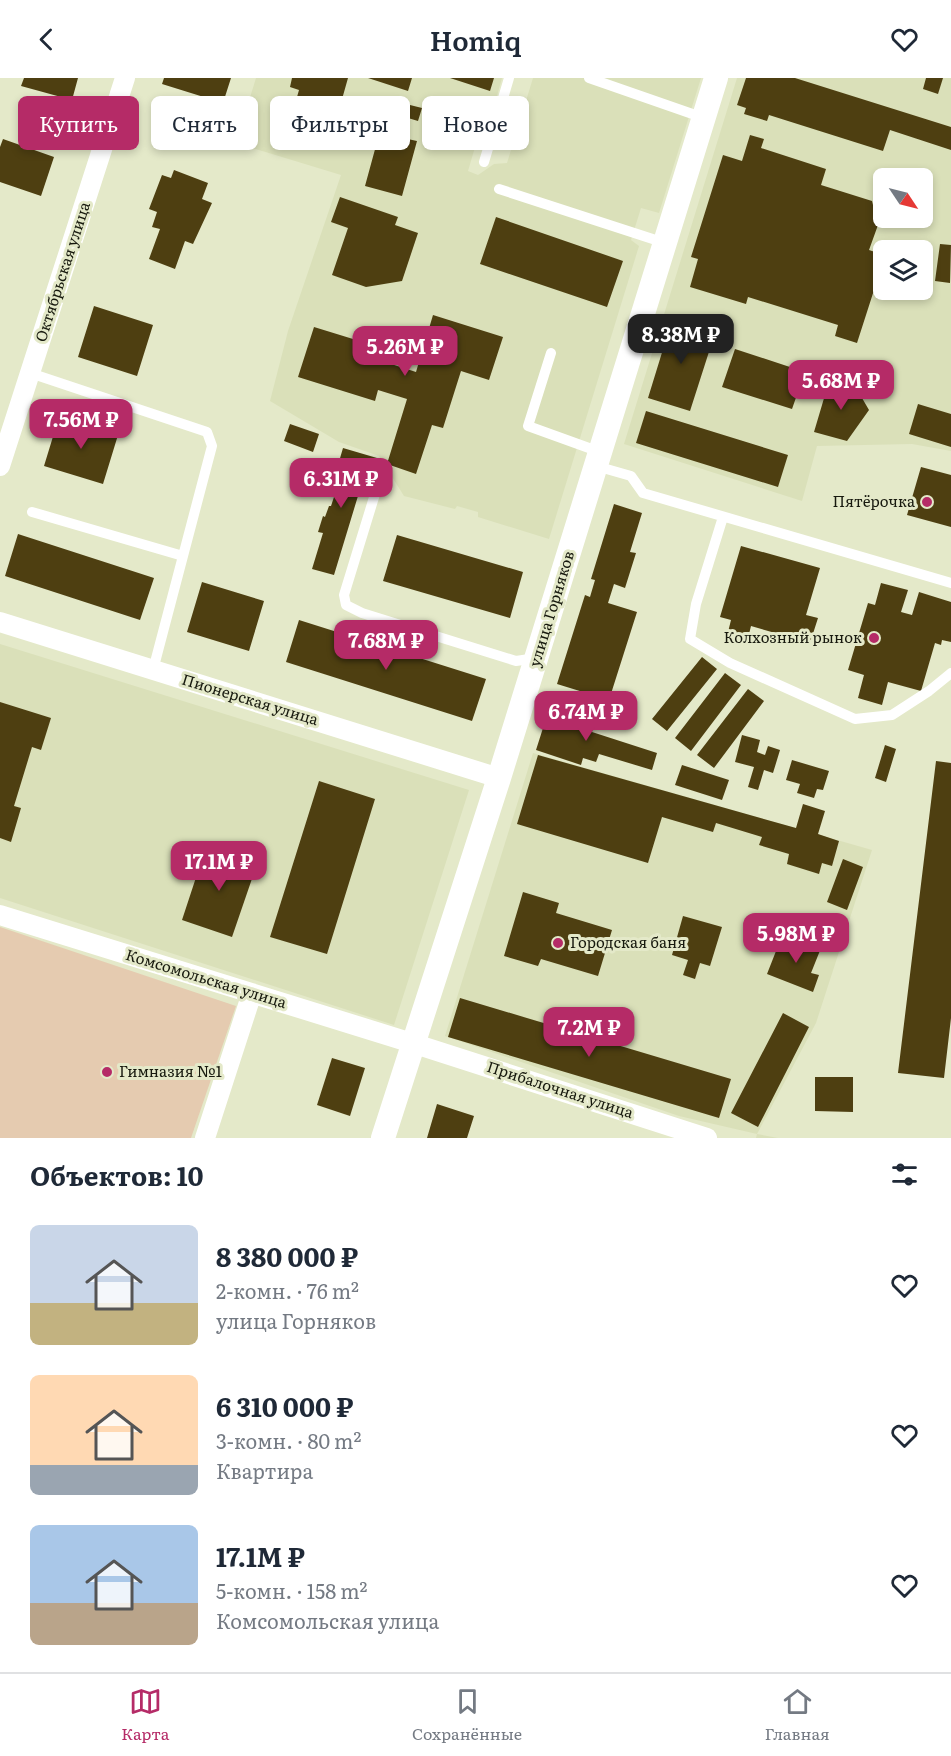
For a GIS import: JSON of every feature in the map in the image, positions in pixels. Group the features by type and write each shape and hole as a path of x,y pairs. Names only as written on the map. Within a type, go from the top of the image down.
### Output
{"street":[{"name":"Октябрьская улица","path":"0,466 125,78"},
{"name":"улица Горняков","path":"383,1138 412,1042 499,778 716,78"},
{"name":"Пионерская улица","path":"0,622 499,778"},
{"name":"Комсомольская улица","path":"0,915 412,1042"},
{"path":"205,1138 252,993"},
{"name":"Прибалочная улица","path":"412,1042 707,1138"}],"lane":[{"path":"484,162 508,78"},
{"path":"589,78 704,118"},
{"path":"499,189 665,243"},
{"path":"551,353 528,426 631,476 643,493 951,583"},
{"path":"30,373 207,432 212,446 153,670"},
{"path":"379,481 344,595 346,605 362,613 516,661 536,658"},
{"path":"32,512 183,556"},
{"path":"723,517 696,604 690,639 730,663 855,719 892,715 951,674"}],"shaded area":[{"path":"256,78 502,78 497,96 422,96 422,150 474,150 468,171 478,175 494,164 507,163 511,150 529,150 527,96 533,78 701,78 659,213 641,208 631,240 639,246 549,539 478,517 478,512 457,506 455,509 404,496 379,456 339,442 270,401 288,331 341,175 258,150 258,96 250,96"},
{"path":"737,78 951,78 951,451 912,444 817,446 802,501 624,444"},
{"path":"0,644 469,790 394,1025 0,898"},
{"path":"533,753 872,850 816,1023 757,1134 679,1116 445,1036"},
{"name":"Гимназия №1","path":"0,927 236,1006 191,1138 0,1138"},
{"path":"757,1134 778,1138 756,1138"}],"building":[{"path":"24,78 78,78 73,96 57,96 21,86"},
{"path":"164,78 231,78 225,96 201,96 162,84"},
{"path":"292,78 348,78 343,96 297,96 299,90 290,87"},
{"path":"368,78 412,78 408,91"},
{"path":"450,78 494,78 490,91"},
{"path":"746,78 795,78 951,127 951,150 890,130 883,151 769,115 767,121 744,114 746,108 737,105"},
{"path":"926,78 943,78 938,94 923,89"},
{"path":"410,105 422,108 418,121 410,119"},
{"path":"750,135 764,139 761,148 826,169 821,185 872,201 873,228 877,228 869,250 873,251 873,293 857,343 835,336 838,325 748,297 746,304 690,287 698,259 691,257 723,155 742,161"},
{"path":"3,139 18,144 18,150 34,150 54,157 41,196 0,182 0,147"},
{"path":"410,140 417,141 402,196 365,186 375,150 410,150"},
{"path":"174,170 208,183 202,199 212,203 193,244 185,241 175,269 149,259 160,229 152,227 157,212 149,209 162,175 171,178"},
{"path":"340,197 398,217 395,225 418,233 402,281 366,287 332,275 348,228 331,222"},
{"path":"496,217 623,261 607,307 480,264"},
{"path":"940,244 951,245 950,283 935,281"},
{"path":"94,306 153,325 137,376 78,357"},
{"path":"433,315 503,337 489,380 461,371 443,428 432,425 416,474 387,464 407,399 378,390 375,401 298,377 314,327 392,351 388,363 416,372"},
{"path":"672,320 715,333 690,411 648,398"},
{"path":"735,349 805,372 792,409 722,387"},
{"path":"830,378 855,386 869,410 847,441 814,432"},
{"path":"918,404 951,414 951,447 909,434"},
{"path":"646,411 788,455 778,487 636,443"},
{"path":"59,417 118,435 103,484 44,466"},
{"path":"290,424 319,434 313,452 284,441"},
{"path":"343,448 377,458 375,465 368,463 334,575 312,569 323,533 318,532 323,516 325,517 331,506 336,491 331,489"},
{"path":"921,467 951,475 951,527 907,515"},
{"path":"614,504 642,513 630,552 636,553 625,588 614,584 608,603 637,612 609,700 557,684 585,595 590,597 595,580 591,579"},
{"path":"18,534 154,578 140,620 5,576"},
{"path":"397,535 523,572 510,618 383,581"},
{"path":"741,546 820,568 806,615 818,618 810,643 751,626 748,638 728,632 731,620 720,617"},
{"path":"202,582 264,601 249,651 187,632"},
{"path":"881,583 908,590 901,612 912,615 919,592 951,602 951,642 942,640 941,645 935,643 921,691 888,682 882,705 858,698 864,675 848,670 868,603 875,605"},
{"path":"299,620 486,679 472,721 286,662"},
{"path":"702,657 717,669 667,731 652,719"},
{"path":"725,673 741,685 691,751 675,738"},
{"path":"748,689 764,701 714,768 697,755"},
{"path":"0,702 51,718 41,750 32,747 14,806 21,808 11,842 0,838"},
{"path":"550,706 595,720 592,732 657,753 652,770 599,754 596,762 583,758 581,765 536,750"},
{"path":"742,735 760,740 757,752 765,755 768,746 780,750 773,773 764,770 758,790 748,787 754,767 735,762"},
{"path":"885,745 896,749 886,782 875,778"},
{"path":"538,755 796,828 803,804 825,811 818,834 839,841 832,866 822,863 819,874 787,864 789,854 759,845 762,837 716,823 713,832 662,817 648,863 517,824"},
{"path":"792,760 829,771 823,790 817,789 814,798 797,793 800,784 786,780"},
{"path":"936,761 951,763 951,1018 944,1078 898,1073"},
{"path":"682,765 729,780 722,800 675,785"},
{"path":"319,781 375,799 327,954 270,937"},
{"path":"206,847 257,864 232,937 182,920"},
{"path":"843,859 863,867 847,910 827,902"},
{"name":"Городская баня","path":"523,892 559,903 556,913 612,930 598,976 541,959 538,966 504,956"},
{"path":"683,916 722,927 710,966 700,963 695,979 683,975 688,960 672,955"},
{"path":"791,937 821,948 811,973 819,975 813,992 767,974 778,946 787,949"},
{"path":"460,998 731,1079 719,1118 448,1037"},
{"path":"783,1013 809,1027 758,1127 731,1113"},
{"path":"332,1058 365,1068 350,1116 317,1105"},
{"path":"815,1077 853,1077 853,1112 815,1111"},
{"path":"437,1104 474,1116 467,1138 427,1138"}],"place":[{"name":"Пятёрочка","path":"927,502"},
{"name":"Колхозный рынок","path":"874,638"},
{"name":"Городская баня","path":"558,943"},
{"name":"Гимназия №1","path":"107,1072"}]}
